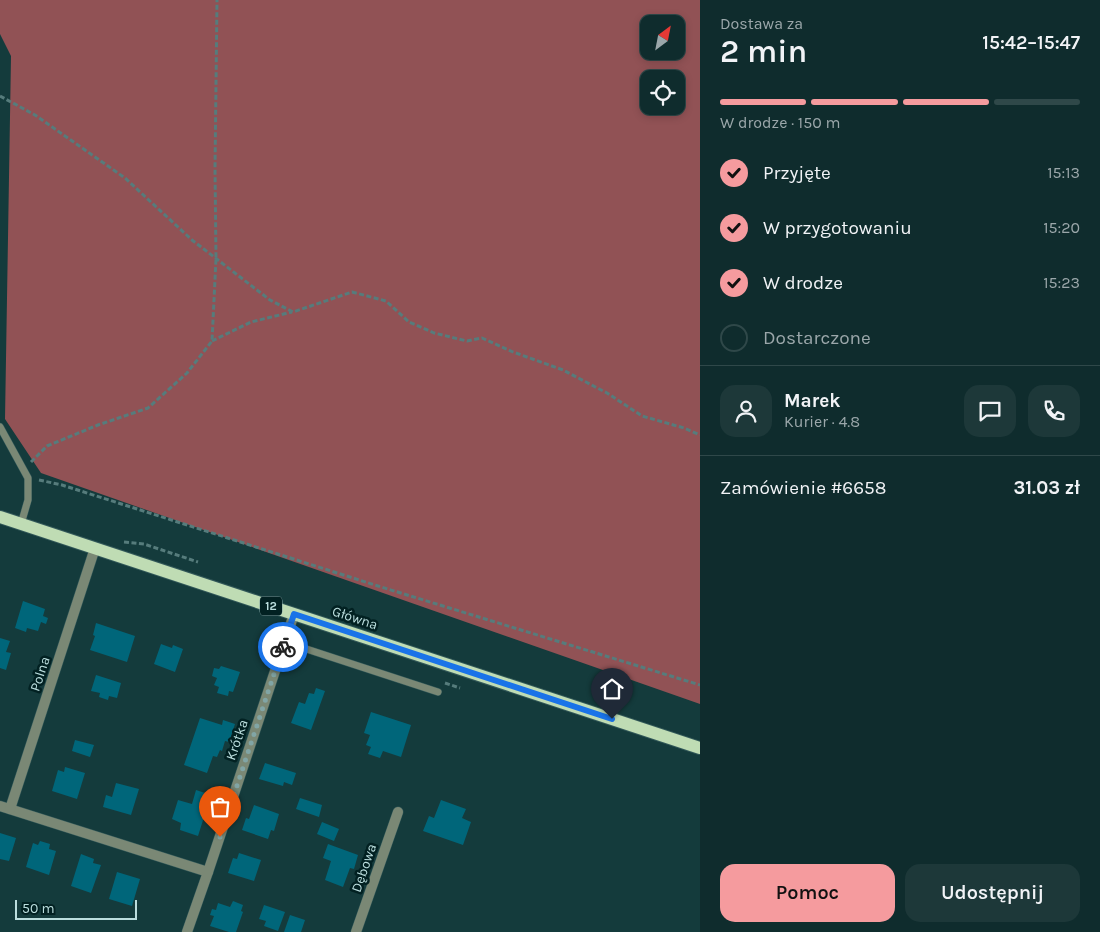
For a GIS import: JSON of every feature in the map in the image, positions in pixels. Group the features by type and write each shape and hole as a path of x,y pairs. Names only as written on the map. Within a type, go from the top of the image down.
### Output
{"main road":[{"name":"Główna","path":"0,517 700,748"}],"street":[{"name":"Polna","path":"95,548 5,808 208,872"},
{"name":"Krótka","path":"187,932 294,614"},
{"name":"Dębowa","path":"356,932 398,812"}],"lane":[{"path":"0,427 28,478 28,500 21,524"},
{"path":"285,642 438,692"}],"path":[{"path":"212,341 216,259 217,0"},
{"path":"0,96 35,115 125,178 192,240 270,300 293,312"},
{"path":"24,469 47,446 98,425 148,408 187,373 212,341 251,322 293,312 352,292 386,301 409,322 434,332 467,341 482,338 562,370 607,393 642,416 684,428 700,435"},
{"path":"28,478 62,485 378,586 700,685"}],"shaded area":[{"path":"0,0 700,0 700,704 41,473 5,419 11,56 0,34"}],"building":[{"path":"23,601 45,609 43,616 48,618 46,624 41,622 38,631 27,628 26,632 15,628"},
{"path":"96,623 135,636 127,662 90,650 95,636 93,635"},
{"path":"0,638 10,641 6,652 11,653 6,670 0,668"},
{"path":"161,644 172,648 173,645 183,649 175,672 154,664"},
{"path":"221,666 240,672 233,692 229,691 228,696 217,693 219,687 214,685 217,678 212,676 214,668 219,669"},
{"path":"96,675 121,683 117,698 109,696 108,700 99,697 100,693 91,691"},
{"path":"316,688 325,691 311,730 291,723 299,702 305,704 309,693 314,694"},
{"path":"371,712 411,725 401,757 383,751 380,758 368,754 371,747 366,745 370,735 364,733"},
{"path":"200,718 222,725 223,720 235,724 229,742 225,741 222,751 220,750 217,757 213,756 207,773 184,765"},
{"path":"75,740 94,745 90,757 72,751"},
{"path":"265,763 296,773 292,785 284,782 283,786 259,779"},
{"path":"65,767 85,773 77,799 52,791 58,770 64,772"},
{"path":"116,783 139,789 131,815 103,807 106,795 112,797"},
{"path":"196,790 211,795 198,836 180,830 181,823 172,819 178,800 192,804"},
{"path":"300,798 322,805 319,817 296,809"},
{"path":"441,800 466,809 462,818 471,822 463,845 423,831 429,816 434,818"},
{"path":"254,805 279,814 274,831 271,830 268,839 242,830 246,818 249,819"},
{"path":"322,822 339,829 334,841 317,834"},
{"path":"0,833 16,838 9,861 0,859"},
{"path":"40,841 50,844 49,849 56,851 49,875 26,867 33,843 38,845"},
{"path":"328,844 358,855 354,869 350,868 343,887 325,880 331,861 323,858"},
{"path":"239,853 261,860 254,881 228,873 233,858 237,859"},
{"path":"81,854 94,859 93,863 101,865 91,893 71,886"},
{"path":"117,872 140,879 132,906 109,899"},
{"path":"233,901 243,905 241,911 243,912 236,932 229,932 210,926 214,916 210,915 212,909 216,910 218,903 230,907"},
{"path":"264,905 285,912 278,931 264,926 266,921 259,919"},
{"path":"290,915 305,920 301,932 284,932"}],"way so far":[{"path":"220,837 283,647"}],"route":[{"path":"283,647 294,614 612,719"}]}
